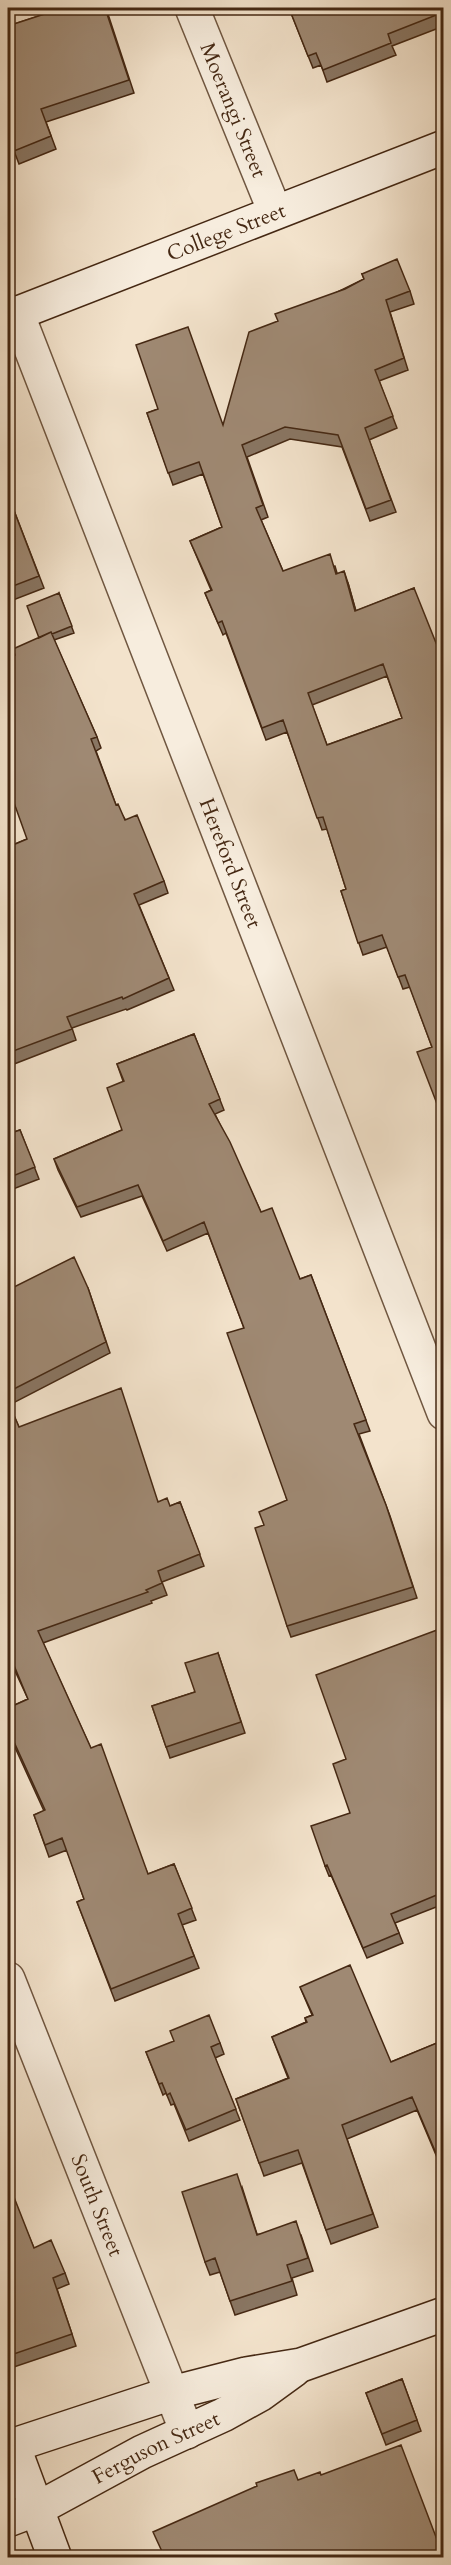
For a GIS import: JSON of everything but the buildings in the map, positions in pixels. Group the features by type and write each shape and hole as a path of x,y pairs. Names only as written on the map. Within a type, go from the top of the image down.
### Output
{"street":[{"name":"Moerangi Street","path":"192,8 275,212"},
{"name":"College Street","path":"12,315 444,147"},
{"name":"Hereford Street","path":"12,315 444,1413"},
{"name":"South Street","path":"8,1979 188,2432"},
{"name":"Ferguson Street","path":"10,2446 172,2393 246,2374 301,2366 444,2314"},
{"name":"Ferguson Street","path":"22,2514 261,2394 301,2366"},
{"path":"10,2446 22,2514 54,2558"}]}
